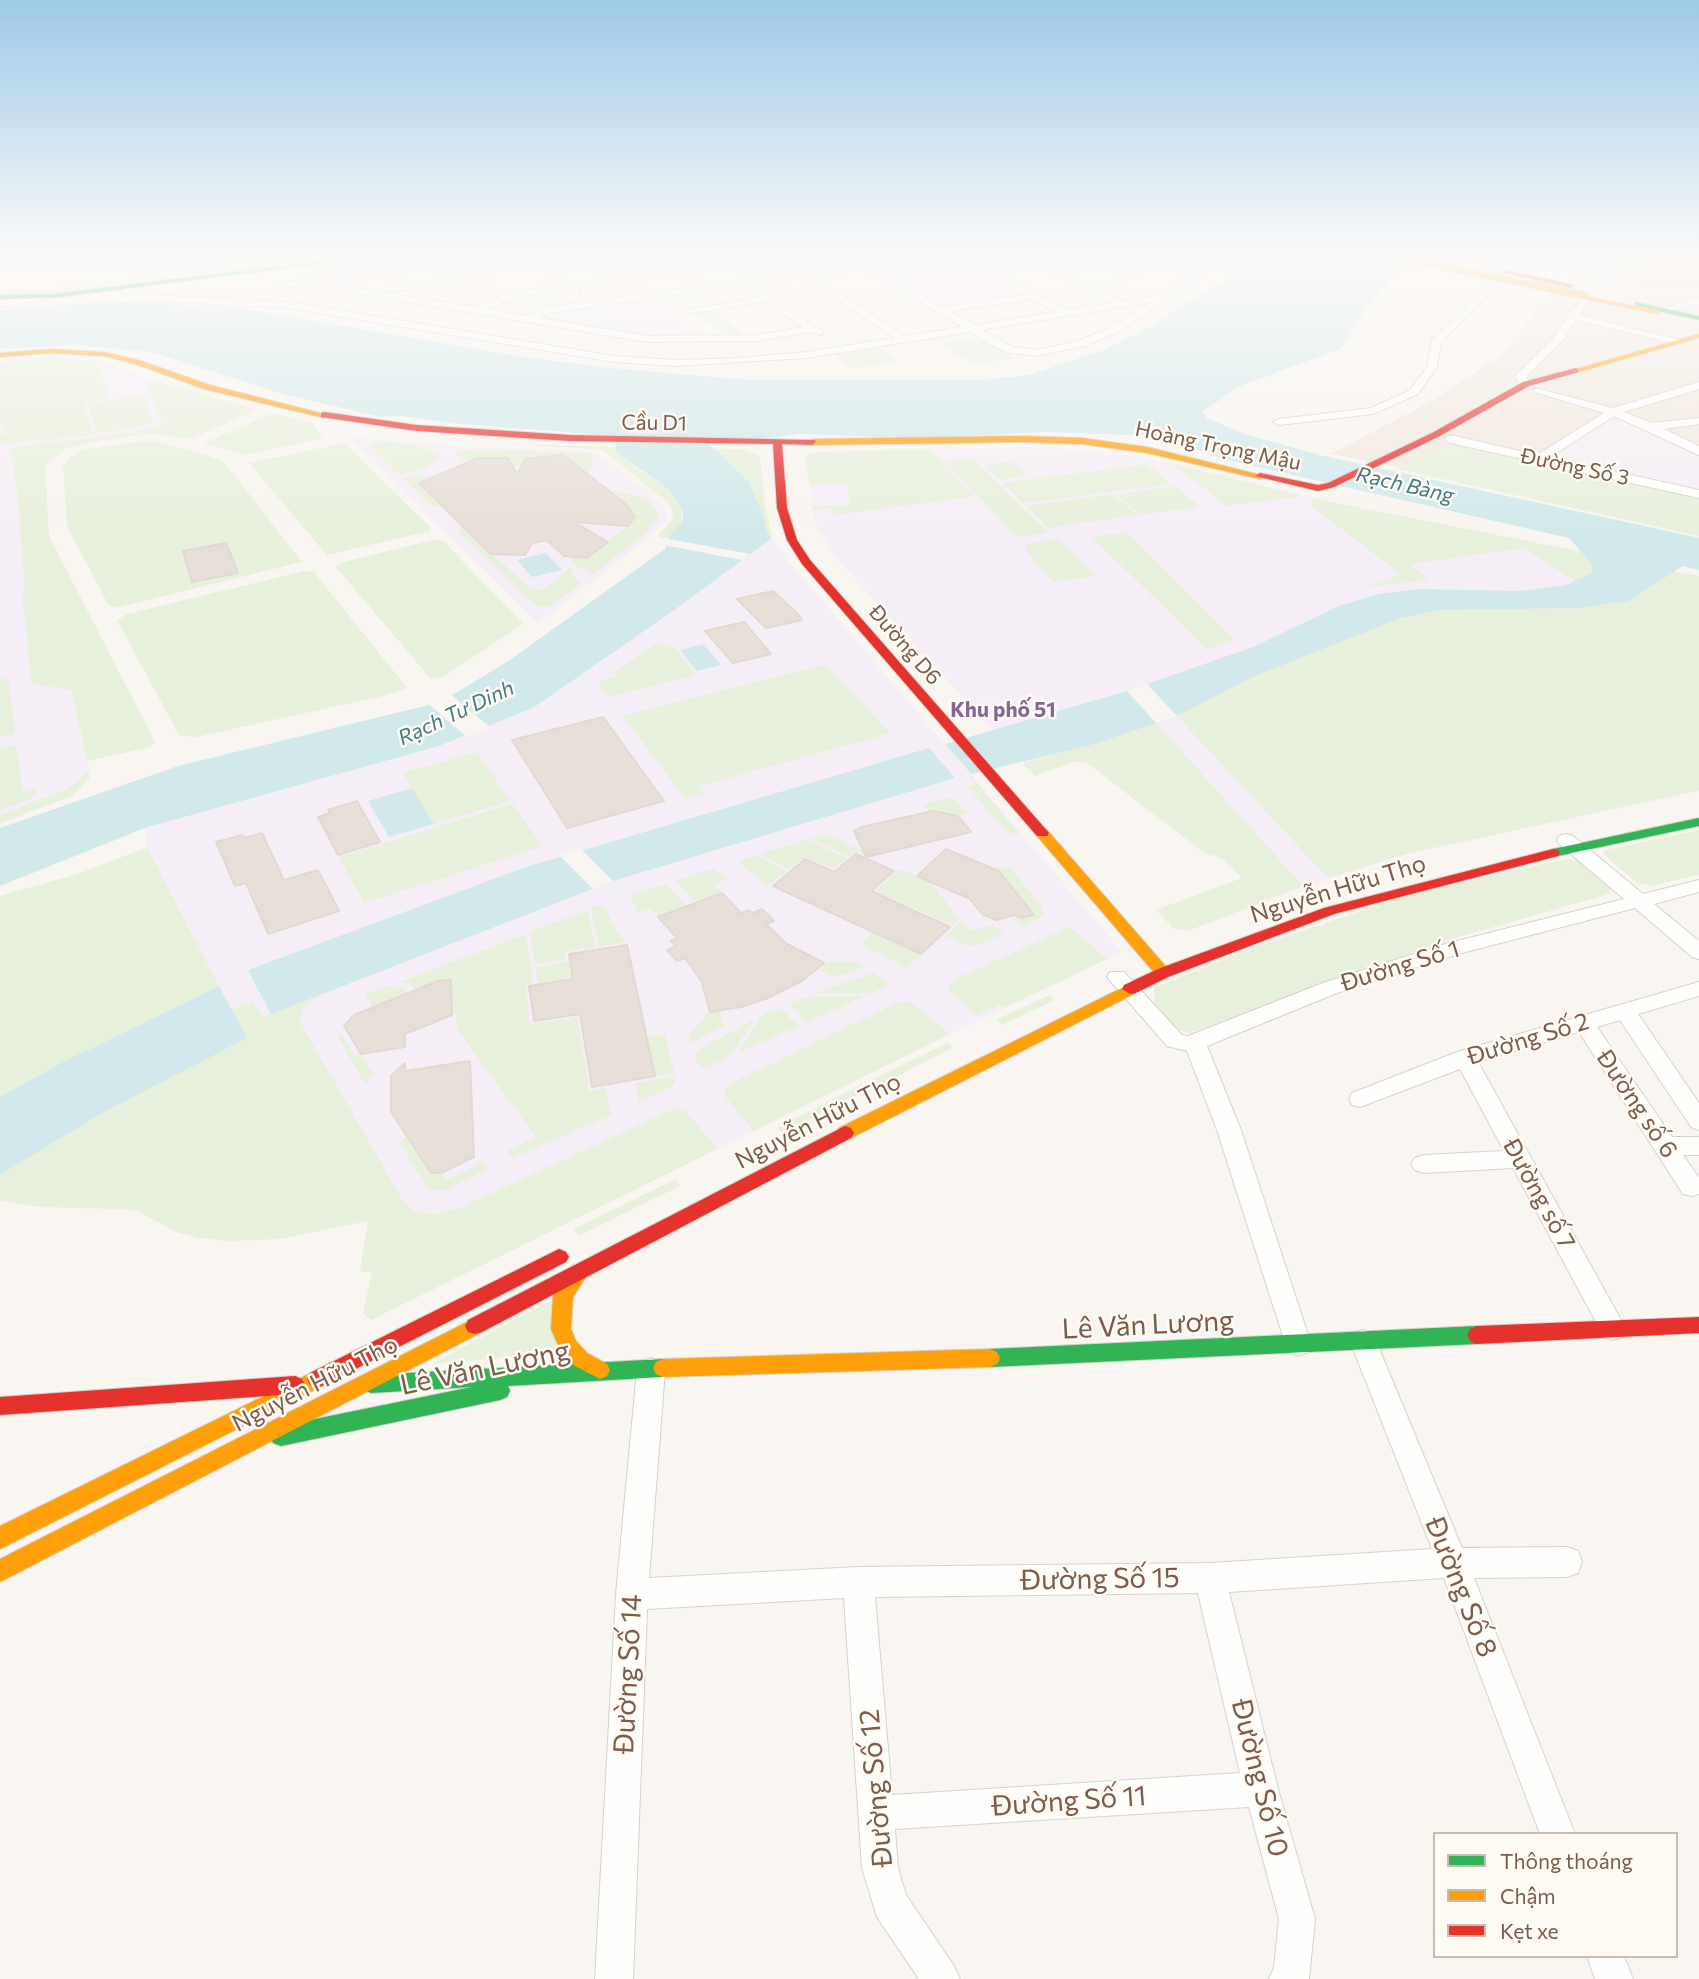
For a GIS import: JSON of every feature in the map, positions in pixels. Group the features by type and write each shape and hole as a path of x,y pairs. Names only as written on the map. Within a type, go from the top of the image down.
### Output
{"main road":[{"name":"Hoàng Trọng Mậu","path":"1639,357 1658,349"},
{"name":"Hoàng Trọng Mậu","path":"1390,462 1532,387 1639,357 1677,349"},
{"name":"Cầu D1","path":"0,357 58,354 111,359 213,393 360,424 496,437 740,444"},
{"name":"Hoàng Trọng Mậu","path":"740,444 1076,445 1138,453 1318,488 1450,439 1532,387"},
{"name":"Đường D6","path":"784,445 785,522 792,540 1004,765"},
{"name":"Đường D6","path":"814,561 942,720 1157,967"},
{"path":"942,720 960,716"},
{"name":"Nguyễn Hữu Thọ","path":"0,1571 579,1272 1117,983 1331,897 1571,844 1699,811"},
{"name":"Nguyễn Hữu Thọ","path":"1571,844 1699,822"},
{"name":"Nguyễn Hữu Thọ","path":"0,1538 575,1248"},
{"path":"579,1272 564,1295 560,1311 562,1329 568,1346 580,1359 600,1370"},
{"name":"Lê Văn Lương","path":"364,1385 600,1370 1298,1344 1699,1325"},
{"name":"Lê Văn Lương","path":"256,1440 600,1370"},
{"path":"0,1406 306,1384"}],"street":[{"path":"557,349 614,359 677,363 739,361 837,349"},
{"path":"614,359 630,349"},
{"path":"1008,349 1051,352 1060,349"},
{"path":"1279,422 1373,411 1414,392 1432,367 1435,349"},
{"path":"1548,349 1520,377 1532,387 1613,412 1699,451"},
{"path":"1538,459 1613,412 1699,386"},
{"path":"1651,427 1699,421"},
{"name":"Đường Số 3","path":"1450,439 1699,494"},
{"path":"1571,844 1699,951"},
{"name":"Đường Số 1","path":"1194,1042 1330,988 1452,949 1699,886"},
{"path":"1117,983 1175,1041 1183,1044 1194,1042 1229,1130 1298,1344"},
{"name":"Đường Số 2","path":"1360,1099 1465,1058 1699,989"},
{"name":"Đường số 6","path":"1624,1010 1699,1121"},
{"name":"Đường số 6","path":"1583,1022 1692,1187"},
{"name":"Đường số 7","path":"1465,1058 1613,1329"},
{"path":"1665,1146 1699,1146"},
{"path":"1423,1164 1520,1159"},
{"name":"Đường Số 8","path":"1363,1341 1557,1832"},
{"name":"Đường Số 14","path":"614,1979 632,1594 651,1370"},
{"name":"Đường Số 15","path":"632,1594 858,1582 1210,1578 1453,1563 1567,1562"},
{"name":"Đường Số 10","path":"1210,1578 1261,1789 1297,1919 1292,1974 1288,1979"},
{"name":"Đường Số 12","path":"858,1582 880,1868 890,1904 941,1979"},
{"name":"Đường Số 11","path":"877,1813 1261,1789"},
{"path":"1606,1958 1614,1979"}],"shaded area":[{"path":"1506,349 1699,349 1699,525 1331,454 1437,398"},
{"path":"47,357 99,360 156,381 172,419 141,432 26,446 90,778 72,796 0,824 0,361"},
{"path":"1610,420 1627,421 1699,457 1699,490 1554,457"},
{"path":"349,437 467,447 593,451 660,502 665,509 667,520 648,538 538,623"},
{"path":"1032,447 1139,456 1387,515 1699,576 1699,791 1406,854 1288,892 1188,931 1173,928 1156,910 1242,878 1220,857 1206,854 1086,762 1072,762 1035,776 837,559 815,524 805,458 812,453"},
{"path":"772,538 789,562 1122,952 371,1320 363,1313 372,1272 360,1272 368,1221 231,1010 147,847 145,828 439,746 533,708"}],"green space":[{"path":"882,349 899,362 853,369 834,355"},
{"path":"949,349 999,349 1015,358 975,365"},
{"path":"48,358 96,361 109,397 84,403 93,435 0,444 0,435 6,433 5,425 0,426 0,362"},
{"path":"156,381 258,410 190,439 149,434 97,441 66,449 45,464 49,536 155,742 150,747 87,761 72,691 32,683 22,595 25,590 18,498 11,450 17,446 130,433 158,425 162,421 147,382"},
{"path":"144,395 153,423 130,430 96,432 88,403"},
{"path":"274,413 313,423 323,438 246,455 203,443"},
{"path":"155,441 225,463 302,562 120,607 109,606 67,526 63,466 69,458 82,450"},
{"path":"376,441 415,445 441,456 423,470 399,475 368,444"},
{"path":"344,443 431,528 430,531 327,555 249,463"},
{"path":"501,443 614,447 636,468 668,489 681,507 682,523 669,539 658,536 672,520 673,512 668,503 603,450"},
{"path":"1451,443 1699,496 1699,536 1398,469"},
{"path":"712,449 742,449 760,456 765,506 772,538 767,534 764,516 748,482"},
{"path":"930,449 975,496 835,515 830,508 813,510 812,507 850,505 846,484 809,485 805,458 807,455 818,452"},
{"path":"466,450 577,452 587,453 593,458 589,475 562,455 525,459 521,466 510,468 508,458 478,458 466,463 455,453"},
{"path":"973,458 1048,532 1017,537 945,461"},
{"path":"1012,461 1028,476 1001,480 985,465"},
{"path":"1172,463 1303,496 1226,506"},
{"path":"1147,464 1171,484 1023,503 1002,483"},
{"path":"421,475 431,478 419,483 434,498 446,495 438,501 445,509 428,504 403,478"},
{"path":"1175,486 1200,507 1140,515 1116,494"},
{"path":"607,489 647,498 659,515 643,536 593,574 584,568 579,569 568,557 587,558 628,526 635,517 627,505 583,513 620,500"},
{"path":"1113,494 1137,515 1048,528 1026,506"},
{"path":"1311,498 1582,552 1591,563 1593,573 1575,581 1525,548 1410,564 1429,580 1368,587 1401,574 1312,507"},
{"path":"461,524 531,590 545,589 570,567 580,584 550,607 537,607 459,532"},
{"path":"1127,532 1234,639 1208,650 1092,537"},
{"path":"1058,539 1095,576 1053,582 1025,550 1029,543"},
{"path":"433,540 443,541 523,624 444,676 431,679 336,567 340,563"},
{"path":"304,571 314,572 407,688 383,696 196,737 179,735 117,620 127,614"},
{"path":"1674,572 1699,576 1699,790 1406,854 1328,878 1177,716 1255,676 1401,618 1440,610 1580,608 1658,581"},
{"path":"663,642 667,647 673,646 696,675 613,696 602,692 599,685 601,681 617,676 615,672 653,645"},
{"path":"824,665 891,733 699,786 704,794 685,799 623,716"},
{"path":"8,678 15,734 0,737 0,680"},
{"path":"1156,723 1303,886 1188,931 1173,928 1156,910 1242,878 1220,857 1206,854 1086,762 1072,762 1035,776 1023,764"},
{"path":"16,745 23,792 36,789 37,793 28,800 0,810 0,748"},
{"path":"477,752 510,801 434,824 403,773"},
{"path":"88,771 89,778 71,796 0,823 0,815 69,788"},
{"path":"970,777 1019,833 1010,833 1003,829 968,786 976,784"},
{"path":"946,798 956,801 967,814 958,816 929,812 924,805"},
{"path":"512,804 543,846 364,903 339,857"},
{"path":"1699,830 1699,875 1651,886 1637,883 1603,854 1605,850"},
{"path":"825,834 875,856 872,858 855,851 849,856 809,839"},
{"path":"806,840 847,858 833,869 805,857 788,869 760,854"},
{"path":"147,847 219,986 61,1063 0,1097 0,896 81,873"},
{"path":"757,855 786,871 767,886 738,862"},
{"path":"1565,859 1580,861 1611,886 1609,894 1445,941 1189,1033 1174,1028 1155,1006 1154,988 1254,947 1417,892"},
{"path":"991,867 1010,867 1043,908 1044,916 1022,927 1012,919 1029,916 1031,912 999,871"},
{"path":"713,869 727,879 714,885 722,893 697,903 676,880"},
{"path":"900,869 931,883 959,919 952,925 875,891"},
{"path":"665,884 687,907 658,917 651,909 638,913 630,895"},
{"path":"599,905 604,907 626,942 599,947 591,908"},
{"path":"588,910 595,947 565,952 565,959 535,964 530,932"},
{"path":"961,921 969,931 992,925 1004,934 971,947 946,936"},
{"path":"1070,927 1107,959 1004,1008 1000,1005 977,1016 948,990 951,981"},
{"path":"872,932 921,954 907,968 861,945"},
{"path":"526,934 533,983 525,984 530,1024 578,1017 589,1091 606,1088 611,1115 512,1158 507,1151 536,1137 457,1029 456,1014 452,1015 450,981 438,981 415,990 411,984 400,982"},
{"path":"570,961 573,979 538,984 536,967"},
{"path":"857,961 867,966 835,977 817,969 824,963"},
{"path":"873,973 886,981 887,985 873,993 816,993"},
{"path":"389,986 404,988 407,993 373,1007 365,995"},
{"path":"326,992 308,1003 302,1011 300,1022 403,1201 414,1212 436,1214 457,1209 676,1108 687,1112 717,1149 371,1320 363,1313 372,1272 360,1272 368,1221 280,1239 228,1241 177,1232 137,1211 41,1207 0,1200 0,1175 104,1112 231,1010 253,1001 262,1017"},
{"path":"1049,995 1055,1000 1002,1025 996,1020"},
{"path":"864,996 806,1023 800,1018 801,1013 790,1007 793,1005 790,1003 807,997"},
{"path":"910,1002 950,1034 754,1131 724,1095 727,1085 897,1003"},
{"path":"779,1008 787,1012 787,1018 794,1020 799,1026 738,1053 762,1015"},
{"path":"720,1011 723,1026 691,1043 689,1034 710,1012"},
{"path":"755,1019 729,1057 706,1068 699,1066 694,1054 698,1050"},
{"path":"341,1033 355,1056 361,1054 374,1074 368,1077 370,1081 365,1084 337,1035"},
{"path":"665,1035 674,1073 655,1076 647,1037"},
{"path":"948,1043 953,1048 875,1087 869,1081"},
{"path":"675,1076 675,1083 671,1087 639,1101 636,1083"},
{"path":"862,1084 868,1090 782,1133 777,1128"},
{"path":"407,1138 428,1171 441,1173 446,1180 483,1162 488,1169 445,1190 430,1190 399,1142"},
{"path":"676,1179 680,1186 578,1236 574,1229"},
{"path":"551,1300 557,1353 432,1364"}],"water":[{"path":"122,349 480,349 622,369 750,380 982,380 1028,375 1101,351 1340,349 1240,386 1203,411 1206,418 1248,435 1324,456 1699,538 1699,570 1683,566 1628,601 1580,608 1440,610 1401,618 1255,676 1177,716 1091,745 971,774 945,744 1127,691 1253,647 1339,606 1379,594 1418,589 1521,591 1566,585 1593,573 1591,563 1569,538 1227,460 1156,436 1045,432 912,438 801,434 708,443 748,481 764,516 767,534 772,538 673,611 533,708 439,746 145,828 0,886 0,828 178,766 441,702 510,660 665,549 671,534 682,523 681,507 668,489 616,452 615,439 608,435 460,424 402,416 380,417 283,394 152,352"},
{"path":"546,553 562,570 532,577 517,560"},
{"path":"703,644 721,665 697,671 680,650"},
{"path":"929,748 955,778 613,881 271,1014 248,970 526,867"},
{"path":"412,788 434,824 389,837 368,801"},
{"path":"219,986 247,1038 104,1112 0,1175 0,1097 61,1063"}],"pier":[{"path":"666,538 750,554 742,560 663,545"},
{"path":"1147,684 1177,716 1156,723 1127,691"},
{"path":"448,692 491,728 467,737 426,702 439,699"},
{"path":"580,848 613,881 593,889 560,856"}],"building":[{"path":"563,455 627,505 635,517 628,526 574,522 608,542 587,558 564,556 547,540 532,543 525,555 491,554 419,483 478,458 508,458 517,474 525,459"},
{"path":"226,543 238,573 192,582 183,551"},
{"path":"773,591 802,620 766,628 737,599"},
{"path":"744,622 771,654 733,663 705,631"},
{"path":"603,717 664,801 567,828 512,740"},
{"path":"357,801 380,842 338,855 318,817 330,813 328,810"},
{"path":"933,811 958,816 971,832 866,857 854,831 861,827"},
{"path":"262,833 284,880 318,870 339,911 268,934 246,883 235,886 216,842"},
{"path":"946,849 999,871 1034,915 1021,918 1014,915 996,920 982,914 970,899 917,876"},
{"path":"856,854 894,871 871,891 950,927 921,954 773,886 805,859 834,872"},
{"path":"722,893 741,913 749,910 753,913 762,909 774,921 766,924 787,944 824,963 802,981 768,998 741,1007 710,1012 702,982 685,958 677,961 667,950 676,946 671,941 677,938 658,917"},
{"path":"627,945 655,1076 592,1087 580,1014 534,1021 529,986 573,979 569,954"},
{"path":"451,980 452,1015 405,1034 405,1047 361,1054 344,1026 354,1015 438,981"},
{"path":"470,1061 474,1157 441,1173 431,1173 391,1112 391,1076 405,1063 405,1071"}],"traffic: fast":[{"path":"1553,853 1699,822"},
{"path":"990,1358 1477,1335"},
{"path":"371,1384 663,1368"},
{"path":"281,1436 500,1391"}],"traffic: slow":[{"path":"1576,370 1651,349"},
{"path":"0,355 50,351 104,354 138,362 207,387 324,415"},
{"path":"812,442 1022,439 1082,441 1147,450 1260,476"},
{"path":"1042,833 1163,973"},
{"path":"845,1133 1130,989"},
{"path":"579,1272 563,1295 561,1329 568,1346 580,1359 600,1370"},
{"path":"0,1571 475,1326"},
{"path":"663,1368 990,1358"},
{"path":"0,1538 317,1379"}],"traffic: jam":[{"path":"1260,476 1318,488 1331,485 1435,435 1526,384 1576,370"},
{"path":"324,415 417,428 570,438 812,442"},
{"path":"777,443 782,508 792,540 806,562 1042,833"},
{"path":"1130,989 1163,973 1329,911 1553,853"},
{"path":"475,1326 845,1133"},
{"path":"317,1379 559,1257"},
{"path":"1477,1335 1699,1325"},
{"path":"0,1406 295,1385"}],"district":[{"name":"Khu phố 51","path":"1003,710"}],"water label":[{"name":"Rạch Bàng","path":"1405,485"},
{"name":"Rạch Tư Dinh","path":"456,713"}]}
